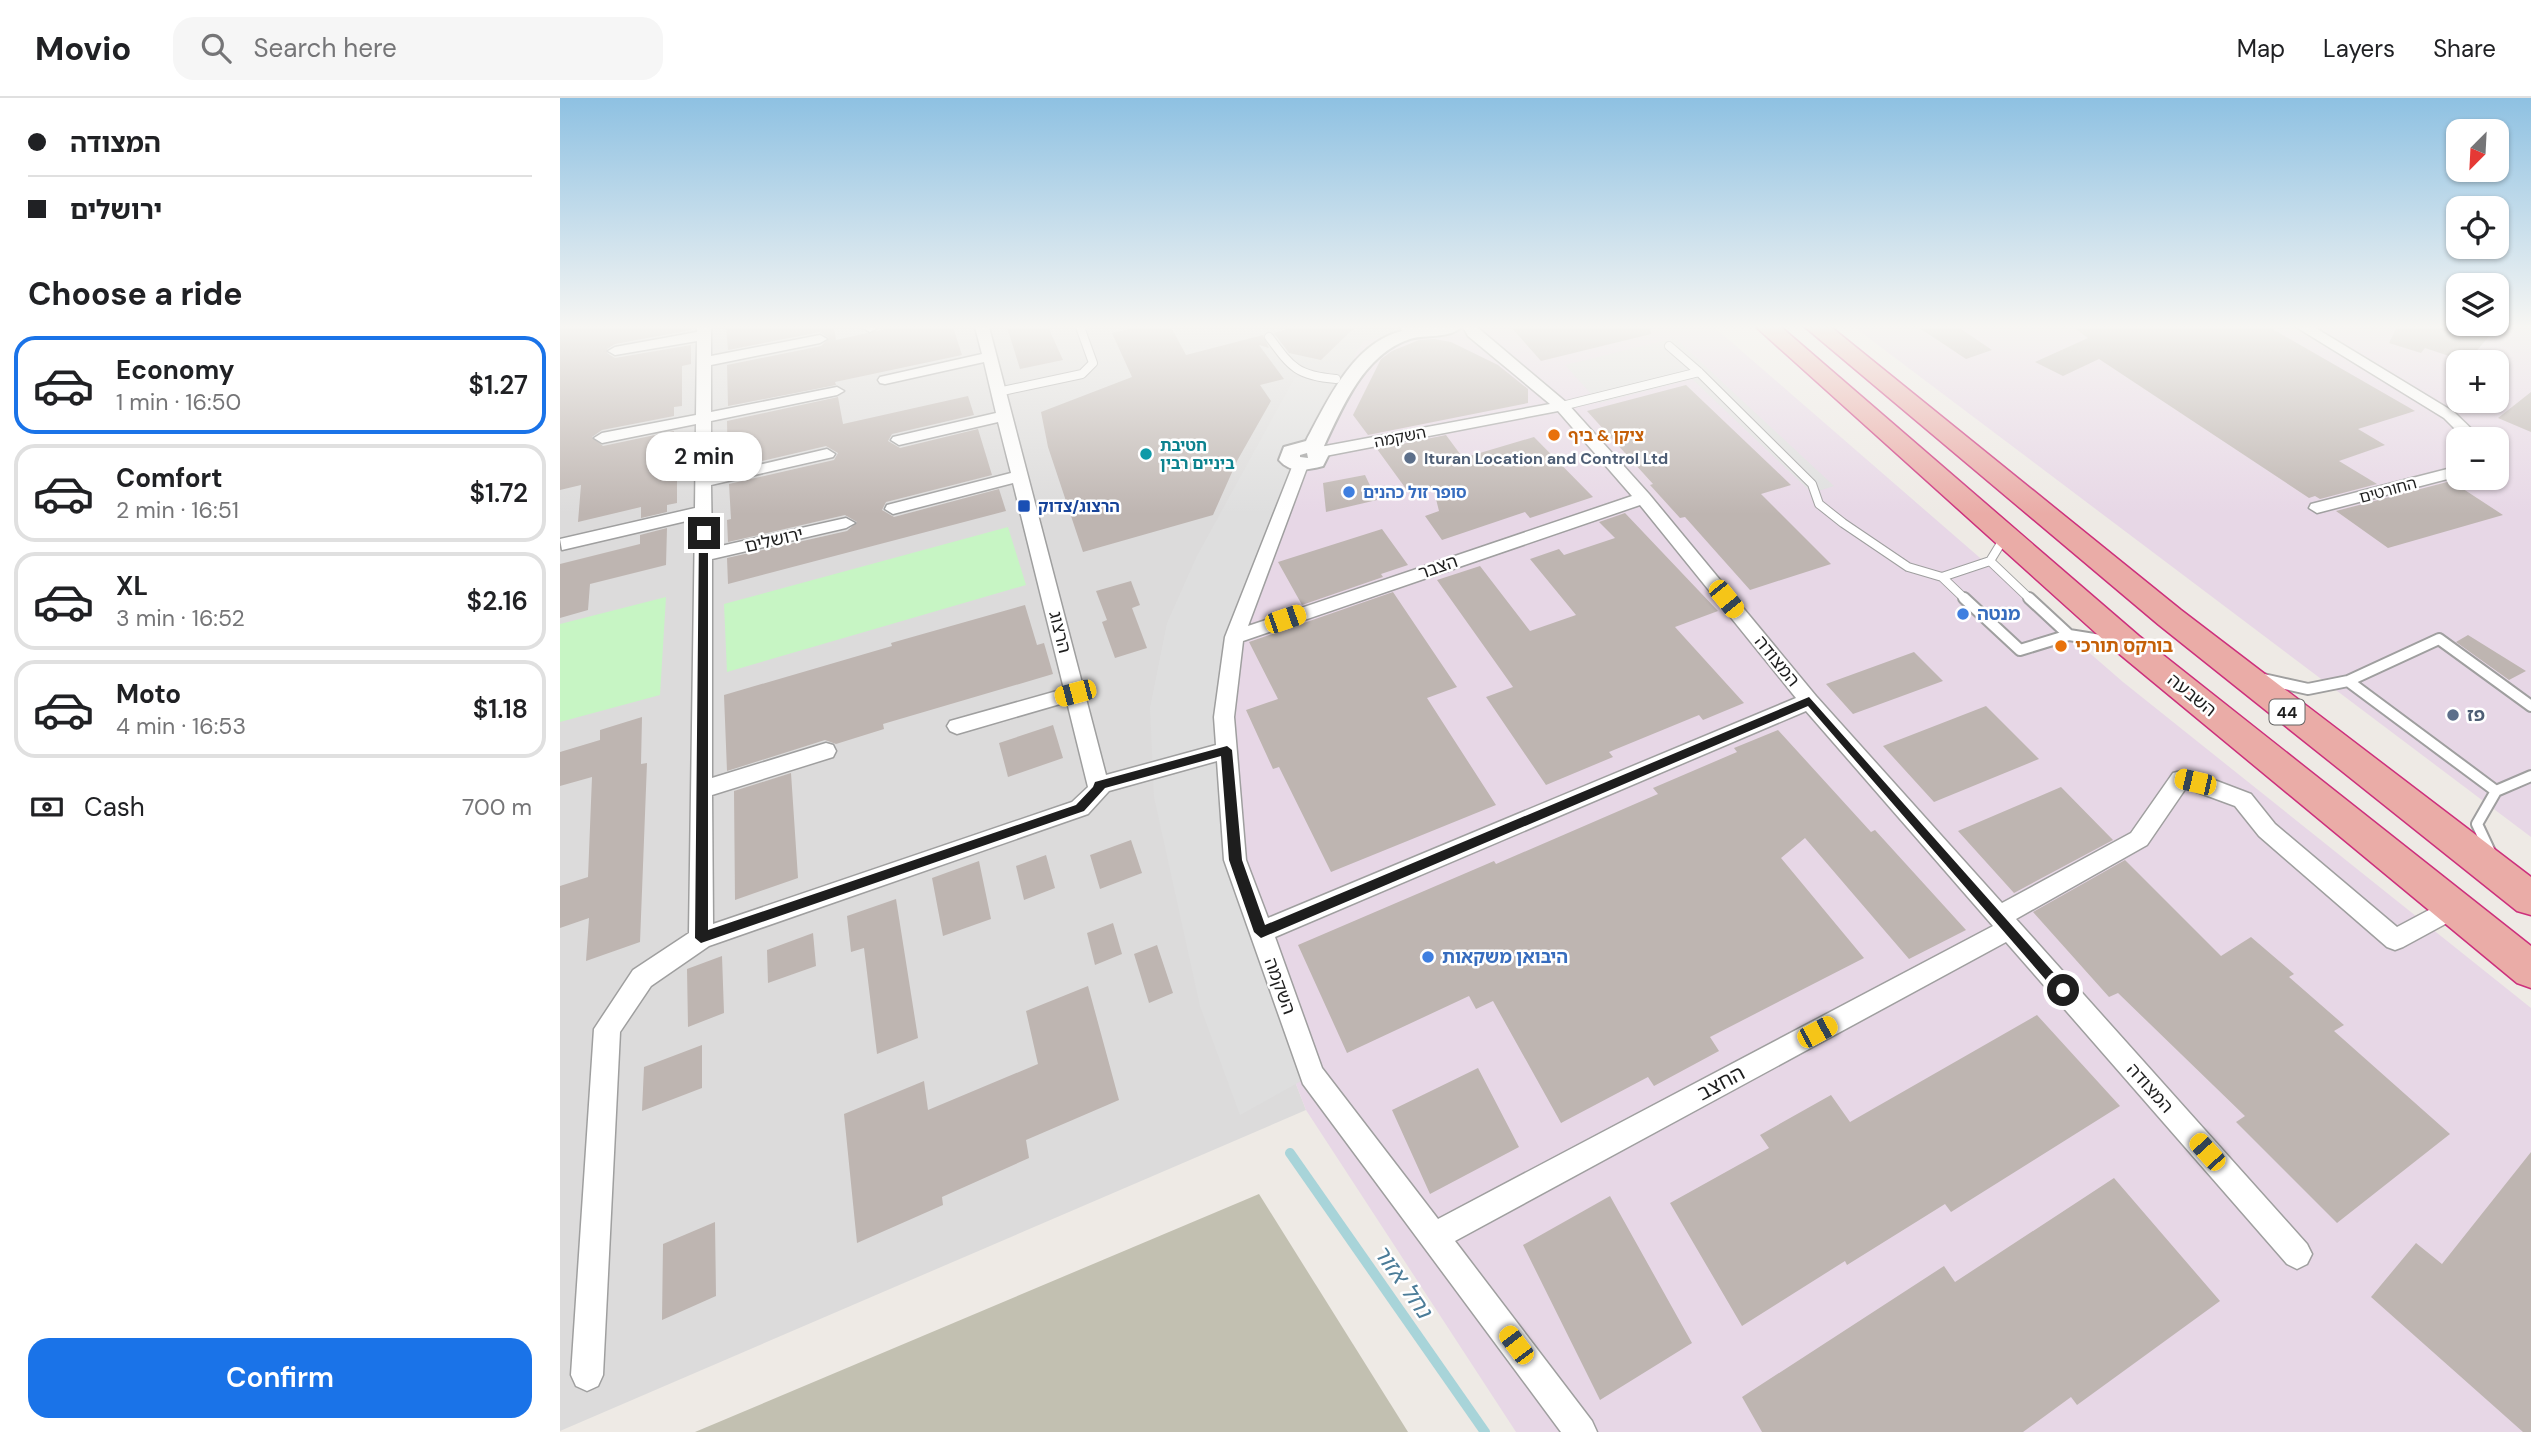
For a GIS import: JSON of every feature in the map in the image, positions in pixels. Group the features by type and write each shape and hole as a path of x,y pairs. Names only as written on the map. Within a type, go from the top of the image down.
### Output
{"highway":[{"name":"השבעה","path":"1832,389 1998,548 2129,644 2531,970"},
{"name":"44","path":"1891,389 2234,672 2531,899"}],"street":[{"path":"701,938 705,389"},
{"name":"השקמה","path":"1332,389 1234,636 1224,717 1236,860 1312,1075 1581,1432"},
{"name":"השקמה","path":"1308,453 1343,389"},
{"name":"המצודה","path":"1542,389 1562,406 1643,498 1809,701 2297,1254"},
{"path":"2406,389 2449,415 2462,427"},
{"path":"602,438 837,391"},
{"name":"הרצוג","path":"998,392 1099,787"},
{"name":"השקמה","path":"1308,453 1562,406"},
{"path":"899,440 1004,416"},
{"path":"705,482 827,454"},
{"name":"החורטים","path":"2316,508 2446,474"},
{"path":"893,509 1020,476"},
{"name":"הצבר","path":"1234,636 1643,498"},
{"path":"562,544 705,511"},
{"name":"ירושלים","path":"702,556 846,523"},
{"path":"957,726 1075,693"},
{"path":"1261,932 1809,701"},
{"path":"587,1375 607,1029 642,978 701,938 1080,808 1099,787 1227,750"},
{"path":"704,789 826,751"},
{"name":"החצב","path":"1434,1237 2003,923 2139,839 2181,779 2209,786 2243,800 2267,830 2395,940 2452,908"}],"lane":[{"path":"998,392 1010,389"},
{"path":"1562,406 1629,389"},
{"path":"1716,389 1812,484 1819,504 1908,567 1942,577 2020,650 2069,635 2129,644"},
{"path":"1942,577 1998,548 2069,635"},
{"path":"2234,672 2308,689 2348,681 2439,639 2531,706"},
{"path":"2348,681 2496,791"},
{"path":"2502,877 2477,824 2496,791 2531,776"}],"shaded area":[{"path":"560,389 1408,389 1252,971 1306,1110 560,1431"},
{"path":"1288,389 1330,389 1300,447 1234,637 1224,717 1245,886 1312,1075 1240,1115 1200,1006 1154,797 1150,708 1167,623 1197,556"},
{"path":"1337,389 1786,389 2123,682 2531,1008 2531,1432 1516,1432 1306,1110 1252,971 1213,624"},
{"path":"1587,389 1652,389 1599,403"},
{"path":"1703,389 1730,389 1834,486 1812,493"},
{"path":"1937,389 2446,389 2446,413 2509,413 2509,389 2531,389 2531,837"},
{"path":"1259,1194 1408,1432 695,1432"}],"green space":[{"path":"1008,527 1026,585 727,672 724,604"},
{"path":"666,597 660,695 560,722 560,624"}],"building":[{"path":"560,389 682,389 682,406 674,407 674,416 602,430 592,437 603,446 674,431 673,472 677,471 677,503 667,505 667,512 641,518 641,507 578,522 581,485 560,490"},
{"path":"728,389 814,389 728,406"},
{"name":"חטיבת ביניים רבין","path":"1100,389 1263,389 1271,401 1237,461 1213,515 1083,552 1048,447 1041,412"},
{"path":"1366,389 1528,389 1528,403 1368,435 1353,415"},
{"path":"1670,389 1690,389 1791,485 1761,494 1831,564 1750,590 1685,517 1680,518 1587,411"},
{"path":"2145,389 2377,389 2415,411 2358,429 2385,445 2339,461 2377,484 2320,499 2315,496 2309,498"},
{"path":"2531,392 2531,432 2498,418 2509,413 2509,409"},
{"path":"968,396 974,415 892,434 888,441 900,448 978,429 992,475 886,502 882,510 894,517 999,489 1006,511 728,584 727,558 847,531 857,522 845,515 728,542 727,520 731,519 729,484 834,460 838,453 826,446 728,469 727,421 838,397 843,424"},
{"path":"1446,435 1463,458 1534,437 1593,497 1530,518 1525,512 1442,540 1425,516 1439,511 1433,487 1409,493 1377,449"},
{"name":"סופר זול כהנים","path":"1365,475 1377,500 1326,512 1323,483"},
{"path":"2446,482 2446,490 2465,490 2503,515 2388,548 2336,511"},
{"path":"1625,513 1718,611 1675,627 1744,703 1703,720 1699,715 1609,752 1613,757 1546,785 1486,697 1513,687 1437,580 1480,566 1530,631 1576,615 1530,559 1559,549 1564,555 1615,538 1599,522"},
{"path":"667,528 666,565 590,584 588,610 560,618 560,564 640,544 640,535"},
{"path":"1382,529 1408,565 1381,574 1383,577 1302,605 1278,562"},
{"path":"1131,581 1140,605 1132,608 1147,648 1115,658 1102,622 1107,620 1096,591"},
{"path":"1393,592 1457,687 1427,698 1496,805 1331,872 1279,767 1273,769 1246,710 1278,699 1249,642"},
{"path":"1025,605 1037,645 1044,643 1053,674 883,724 884,729 836,744 825,740 727,771 724,695"},
{"path":"2468,635 2526,671 2509,680 2456,642"},
{"path":"1914,652 1943,681 1853,714 1826,684"},
{"path":"1986,706 2039,759 1934,802 1883,746"},
{"path":"642,717 641,764 647,763 640,942 586,961 589,918 560,928 560,886 588,877 592,777 560,786 560,752 600,740 600,730"},
{"path":"1053,725 1063,758 1008,777 999,743"},
{"path":"1778,730 1871,832 1875,830 1966,930 1909,959 1805,838 1781,858 1864,958 1710,1037 1719,1051 1654,1086 1648,1077 1561,1123 1493,1001 1476,1009 1469,996 1347,1053 1298,945 1658,794 1653,788 1737,752 1734,748"},
{"path":"791,773 798,878 735,900 734,791"},
{"path":"2061,787 2113,840 2014,893 1958,831"},
{"path":"1131,840 1142,873 1100,889 1090,855"},
{"path":"1046,855 1055,888 1024,900 1016,866"},
{"path":"2125,860 2221,956 2251,937 2294,974 2289,977 2344,1025 2334,1031 2450,1134 2337,1223 2236,1122 2245,1116 2118,993 2109,997 2033,912"},
{"path":"979,861 991,919 943,936 932,878"},
{"path":"896,899 918,1038 877,1054 864,948 851,952 847,916"},
{"path":"1113,923 1122,954 1095,965 1087,933"},
{"path":"813,933 816,966 768,983 767,950"},
{"path":"1157,945 1173,993 1149,1003 1134,954"},
{"path":"722,956 724,1013 688,1027 687,969"},
{"path":"1088,986 1119,1100 1026,1140 1029,1158 942,1197 943,1205 857,1243 844,1114 924,1081 928,1110 1038,1064 1026,1011"},
{"path":"2037,1015 2120,1106 1951,1212 1945,1204 1847,1265 1845,1261 1742,1326 1670,1203 1769,1148 1760,1135 1831,1095 1850,1122"},
{"path":"702,1045 702,1088 642,1111 644,1067"},
{"path":"1478,1068 1519,1147 1430,1194 1392,1110"},
{"path":"2531,1152 2531,1432 2523,1432 2371,1297 2416,1243 2442,1264"},
{"path":"2114,1178 2220,1301 2077,1405 2071,1397 2023,1432 1762,1432 1742,1397 1944,1266 1955,1282"},
{"path":"1610,1196 1692,1343 1600,1400 1523,1245"},
{"path":"715,1222 716,1296 662,1320 663,1244"}],"waterway":[{"name":"נחל אזור","path":"1290,1153 1485,1432"}],"place":[{"name":"ציקן & ביף","path":"1554,435"},
{"name":"חטיבת ביניים רבין","path":"1146,454"},
{"name":"Ituran Location and Control Ltd","path":"1410,458"},
{"name":"סופר זול כהנים","path":"1349,492"},
{"name":"הרצוג/צדוק","path":"1024,506"},
{"name":"מנטה","path":"1963,614"},
{"name":"בורקס תורכי","path":"2061,646"},
{"name":"פז","path":"2453,715"},
{"name":"היבואן משקאות","path":"1428,957"}],"route":[{"path":"704,533 701,938 1080,808 1099,789 1099,785 1227,750 1236,860 1261,932 1809,701 2063,990"}]}
